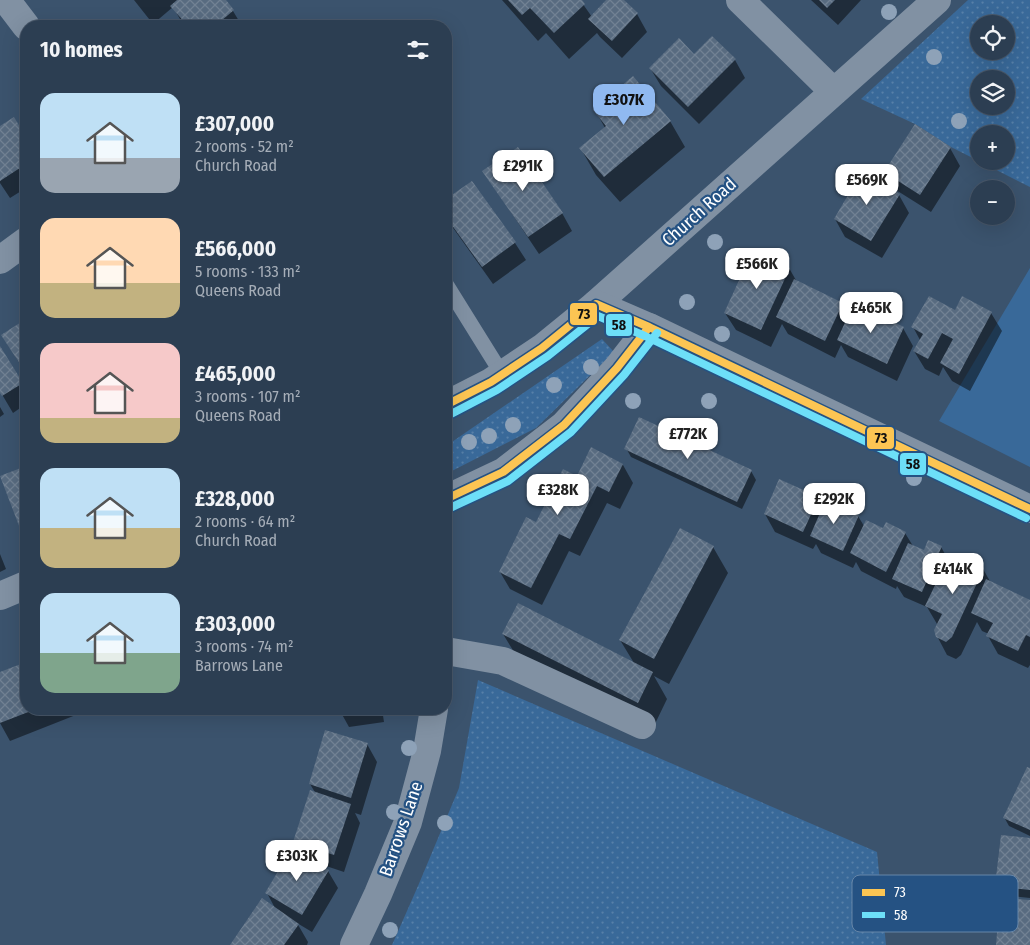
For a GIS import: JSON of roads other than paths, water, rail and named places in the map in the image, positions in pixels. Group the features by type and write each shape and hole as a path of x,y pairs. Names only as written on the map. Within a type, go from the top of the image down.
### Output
{"street":[{"path":"740,0 834,92"},
{"name":"Church Road","path":"452,402 502,374 542,348 596,304 938,0"},
{"path":"10,5 21,20"},
{"path":"0,260 20,245"},
{"path":"596,304 649,327 1030,509"},
{"path":"452,496 503,472 564,424 617,368 649,327"},
{"path":"0,596 20,588"},
{"path":"452,651 503,661 642,725"},
{"name":"Barrows Lane","path":"354,945 408,822 427,750 433,715"}],"lane":[{"path":"452,294 502,374"}]}
